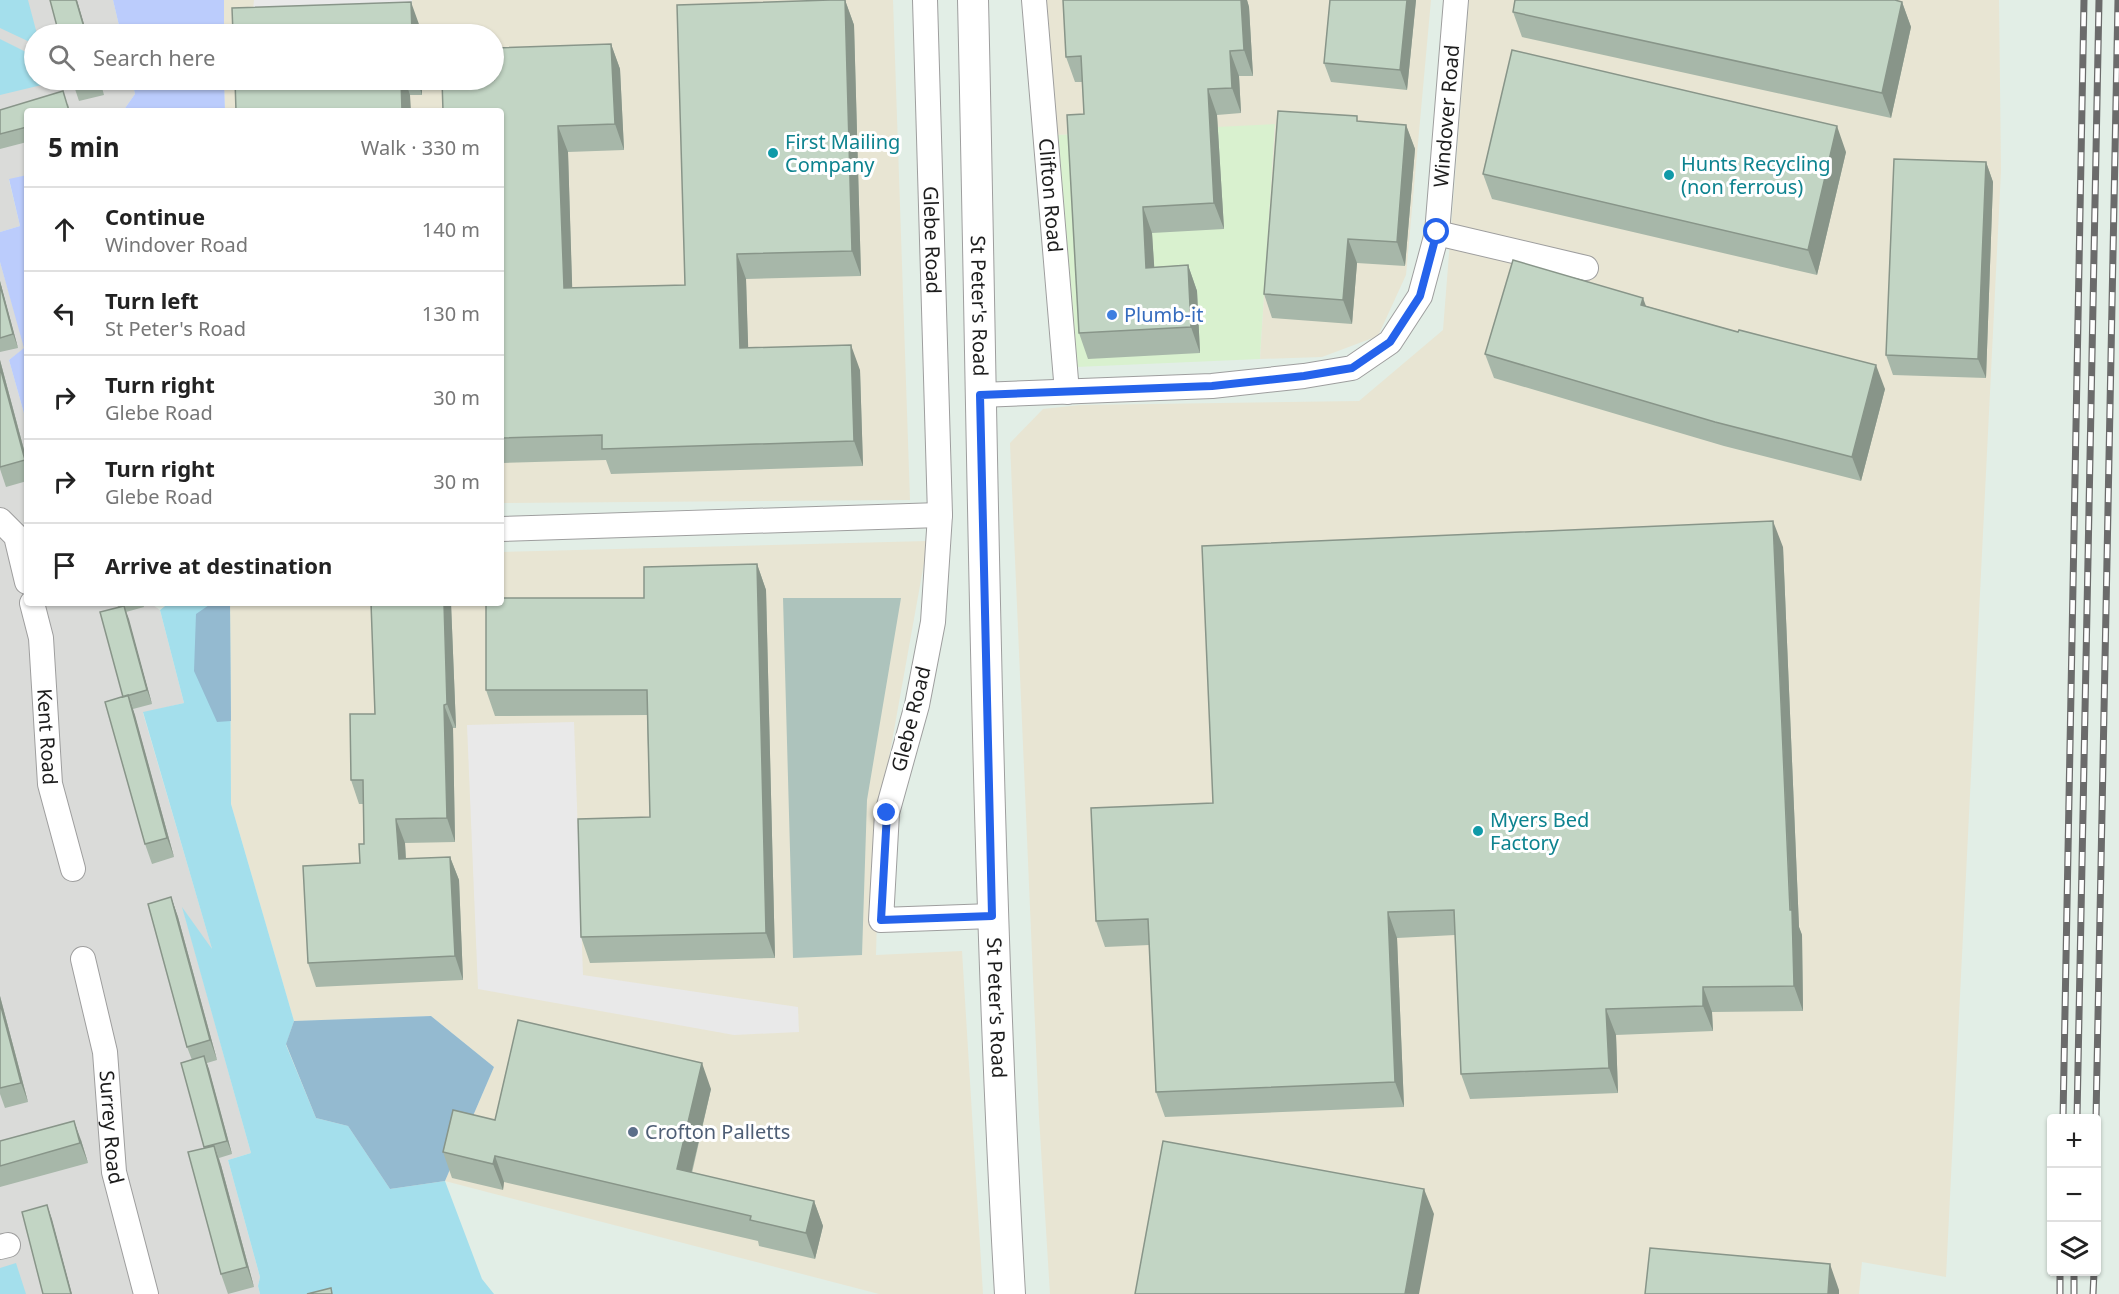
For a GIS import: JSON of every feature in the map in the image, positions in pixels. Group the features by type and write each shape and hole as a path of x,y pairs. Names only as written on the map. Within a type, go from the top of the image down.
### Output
{"street":[{"name":"Glebe Road","path":"925,0 940,515 933,622 917,705 887,813 881,920 992,916"},
{"name":"St Peter's Road","path":"973,0 992,916 1010,1294"},
{"name":"Clifton Road","path":"1034,0 1067,392"},
{"name":"Windover Road","path":"980,395 1212,386 1304,376 1352,368 1390,342 1420,296 1437,232 1456,0"},
{"path":"1437,232 1586,268"},
{"path":"504,530 940,515"},
{"path":"0,520 15,536 24,570"},
{"name":"Kent Road","path":"33,606 41,638 50,784 73,869"},
{"name":"Surrey Road","path":"83,959 105,1052 114,1172 146,1294"}],"shaded area":[{"path":"0,0 113,0 119,24 24,24 24,90 134,90 135,94 125,108 24,108 24,176 9,180 20,226 0,232"},
{"path":"0,0 28,0 34,24 24,24 24,39 0,28"},
{"path":"113,0 224,0 224,24 119,24"},
{"path":"224,0 893,0 910,500 504,503 504,108 225,108 224,90 504,90 504,24 224,24"},
{"path":"254,0 412,0 412,9 253,10"},
{"path":"1046,0 1431,0 1406,275 1378,336 1322,357 1260,359 1275,124 1056,135"},
{"path":"1469,0 1999,0 2001,171 1946,1277 1862,1262 1859,1294 1050,1294 1039,1117 1010,443 1043,409 1080,405 1359,401 1443,330"},
{"path":"0,39 24,51 24,89 0,95"},
{"path":"134,90 224,90 225,108 125,108 135,94"},
{"path":"1275,123 1260,359 1076,367 1056,135"},
{"path":"24,176 24,348 0,262 0,232 20,226 9,179"},
{"path":"0,262 24,345 24,349 9,360 24,413 24,606 154,606 160,610 184,703 143,713 213,952 183,909 251,1153 228,1160 260,1277 258,1286 260,1294 0,1294"},
{"path":"24,348 24,413 9,360"},
{"path":"928,541 880,808 876,955 962,951 983,1294 879,1294 445,1181 494,1067 431,1016 294,1021 231,804 230,606 504,606 504,552"},
{"path":"783,598 901,598 867,800 862,955 793,958"},
{"path":"165,606 230,606 231,804 294,1021 286,1045 316,1118 348,1126 390,1189 445,1181 482,1279 494,1294 260,1294 258,1286 260,1277 228,1160 251,1153 182,907 212,949 143,712 184,703 160,610"},
{"path":"208,606 230,606 231,721 217,722 194,671 196,614"},
{"path":"574,722 583,975 798,1007 799,1032 734,1035 478,989 467,725"},
{"path":"431,1016 494,1067 445,1181 390,1189 348,1126 316,1118 286,1044 294,1021"},
{"path":"16,1263 26,1294 0,1294 0,1268"}],"building":[{"path":"50,0 76,0 83,24 56,24"},
{"path":"845,0 852,251 737,254 740,348 851,345 854,441 602,449 602,435 504,438 504,108 443,108 442,90 504,90 504,48 611,44 615,124 558,126 564,288 685,285 677,5"},
{"path":"1063,0 1241,0 1244,50 1230,51 1232,88 1208,89 1214,203 1143,207 1146,268 1188,265 1191,327 1079,333 1067,115 1084,114 1081,56 1066,57"},
{"path":"1330,0 1407,0 1400,70 1324,63"},
{"path":"1515,0 1895,0 1902,2 1882,93 1513,12"},
{"path":"411,2 412,24 233,24 232,8"},
{"name":"Hunts Recycling (non ferrous)","path":"1512,50 1837,126 1808,250 1483,174"},
{"path":"235,90 401,90 402,108 236,108"},
{"path":"63,91 68,108 24,108 24,128 0,134 0,110"},
{"path":"1278,111 1357,116 1357,121 1406,125 1397,242 1348,239 1343,300 1264,294"},
{"path":"1894,159 1986,162 1978,359 1886,355"},
{"path":"1513,260 1643,298 1641,305 1738,332 1739,330 1876,365 1852,457 1715,422 1485,354"},
{"path":"0,285 13,334 0,338"},
{"path":"0,367 24,460 0,467"},
{"name":"Myers Bed Factory","path":"1773,521 1794,986 1703,987 1703,1006 1606,1009 1609,1068 1461,1074 1454,910 1388,912 1395,1082 1156,1092 1148,919 1096,921 1091,808 1213,803 1202,546"},
{"path":"757,564 766,933 581,937 578,819 650,817 647,690 486,690 486,606 504,606 504,598 644,598 644,567"},
{"path":"124,606 147,690 123,697 100,612"},
{"path":"371,606 444,606 447,818 396,819 399,859 450,857 455,956 308,963 303,866 360,863 359,844 364,844 363,780 351,780 350,714 375,714"},
{"path":"128,695 167,838 145,844 105,702"},
{"path":"171,897 210,1040 187,1047 148,904"},
{"path":"0,1003 21,1083 0,1088"},
{"path":"518,1020 702,1063 677,1169 814,1201 806,1233 750,1220 751,1216 495,1156 493,1164 443,1152 453,1110 495,1120"},
{"path":"204,1056 227,1141 204,1147 181,1063"},
{"path":"74,1121 80,1143 0,1166 0,1141"},
{"path":"1163,1141 1424,1189 1405,1294 1135,1294"},
{"path":"214,1146 247,1267 221,1274 188,1152"},
{"path":"47,1205 71,1294 43,1294 22,1212"},
{"path":"1650,1248 1830,1264 1828,1294 1645,1294"},
{"path":"331,1288 332,1294 307,1294"}],"railway":[{"path":"2063,1114 2084,0"},
{"path":"2077,1114 2099,0"},
{"path":"2096,1114 2118,0"},
{"path":"2060,1276 2060,1294"},
{"path":"2074,1276 2074,1294"},
{"path":"2093,1294 2094,1276"}],"place":[{"name":"First Mailing Company","path":"773,153"},
{"name":"Hunts Recycling (non ferrous)","path":"1669,175"},
{"name":"Plumb-it","path":"1112,315"},
{"name":"Myers Bed Factory","path":"1478,831"},
{"name":"Crofton Palletts","path":"633,1132"}],"route":[{"path":"887,813 881,920 992,916 980,395 1212,386 1304,376 1352,368 1390,342 1420,296 1437,232"}]}
